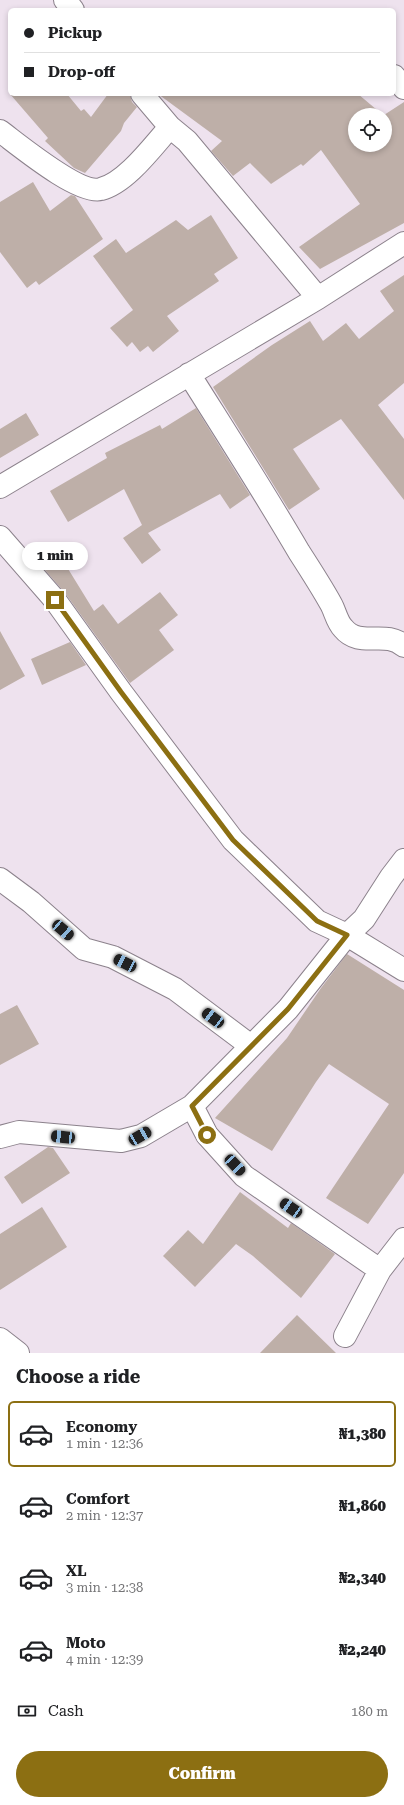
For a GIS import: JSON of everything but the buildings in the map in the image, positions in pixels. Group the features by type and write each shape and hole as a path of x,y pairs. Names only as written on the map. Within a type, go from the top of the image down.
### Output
{"street":[{"path":"65,0 71,8"},
{"path":"396,78 404,88"},
{"path":"144,96 170,127 187,141 318,298"},
{"path":"0,131 56,172 81,187 100,190 119,180 136,166 170,127"},
{"path":"0,487 318,298 404,243"},
{"path":"189,374 260,485 332,605 343,628 353,636 361,639 384,638 400,643 404,646"},
{"path":"0,537 55,600 121,692 233,840 317,921 347,935 404,970"},
{"path":"0,1137 19,1132 121,1141 140,1136 192,1106 288,1009 347,935 364,919 391,877 404,860"},
{"path":"0,879 31,902 84,949 113,957 175,989 251,1046"},
{"path":"192,1106 207,1135 244,1176 380,1270"},
{"path":"345,1336 380,1270 404,1239"},
{"path":"0,1339 18,1353"}],"route":[{"path":"55,600 121,692 233,840 317,921 347,935 288,1009 192,1106 207,1135"}]}
